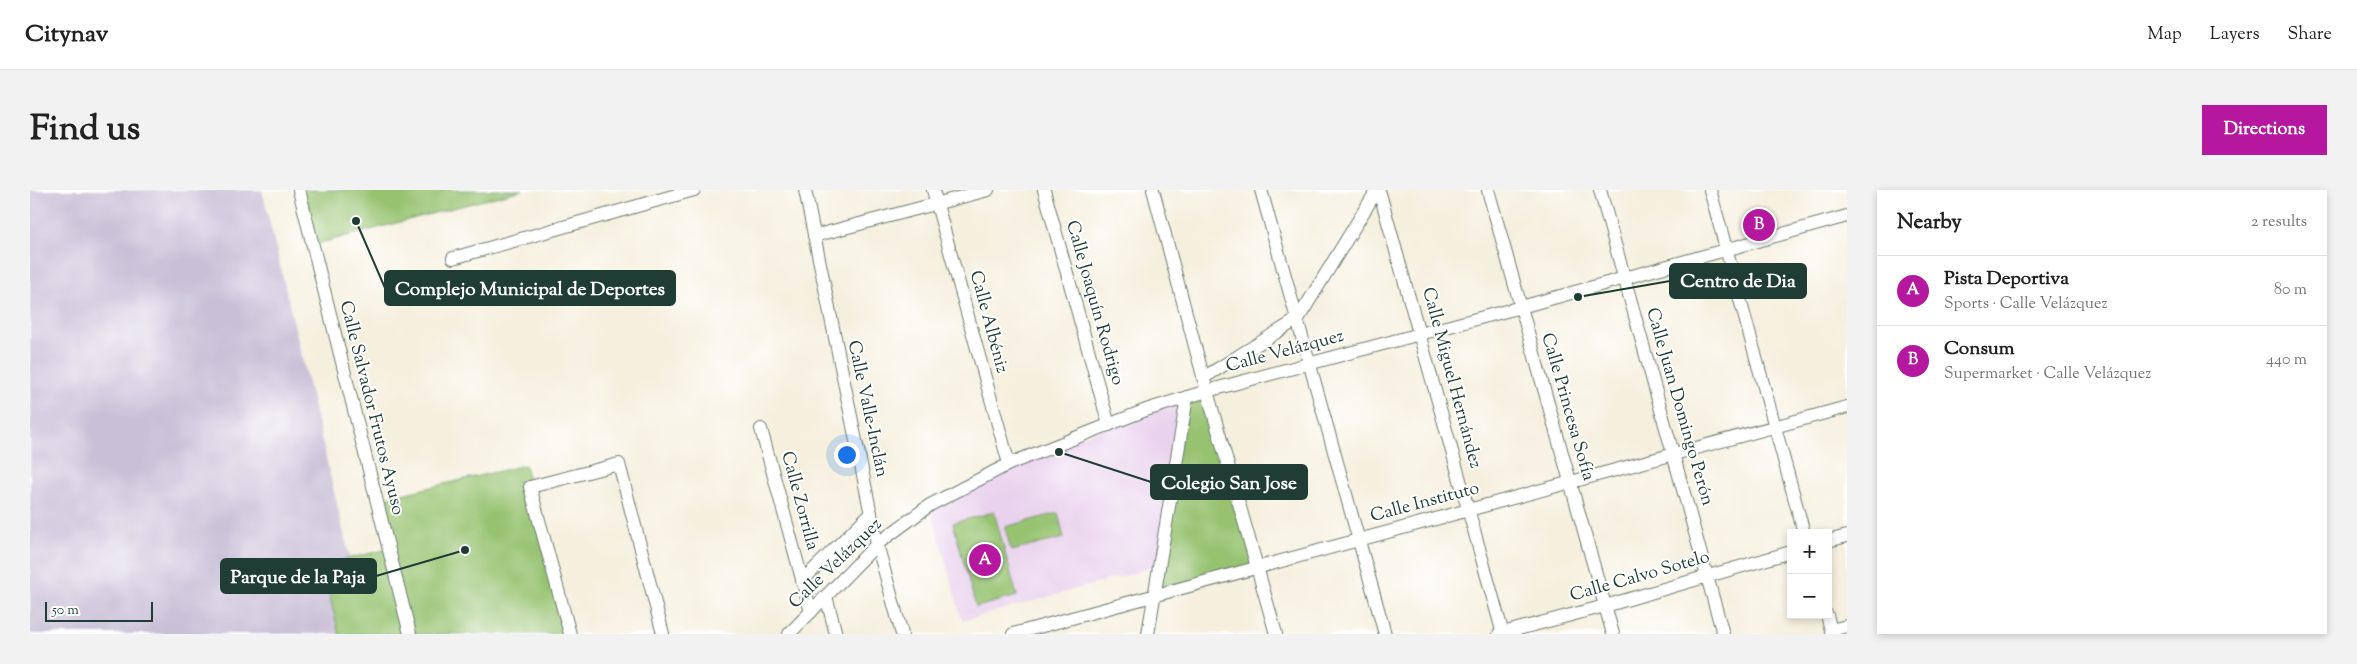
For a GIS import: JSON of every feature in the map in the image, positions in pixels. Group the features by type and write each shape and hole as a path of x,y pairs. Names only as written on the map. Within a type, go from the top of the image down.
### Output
{"street":[{"name":"Calle Salvador Frutos Ayuso","path":"299,190 410,634"},
{"path":"453,258 694,190"},
{"name":"Calle Valle-Inclán","path":"805,190 877,544 902,634"},
{"name":"Calle Albéniz","path":"934,190 1009,464"},
{"path":"814,236 988,190"},
{"name":"Calle Joaquín Rodrigo","path":"1044,190 1110,425"},
{"path":"1152,190 1276,634"},
{"path":"1261,190 1385,634"},
{"path":"1203,378 1298,319 1378,190"},
{"name":"Calle Miguel Hernández","path":"1378,190 1421,334 1502,634"},
{"name":"Calle Princesa Sofía","path":"1488,190 1613,634"},
{"name":"Calle Juan Domingo Perón","path":"1600,190 1723,634"},
{"path":"1710,190 1803,529"},
{"name":"Calle Velázquez","path":"789,634 877,544 930,505 1009,464 1186,397 1521,308 1847,216"},
{"path":"1148,634 1186,397"},
{"name":"Calle Instituto","path":"1013,634 1847,407"},
{"name":"Calle Zorrilla","path":"761,429 811,612"},
{"path":"570,634 530,487 619,464 664,634"},
{"name":"Calle Velázquez","path":"802,581 871,513"},
{"path":"1832,540 1847,536"},
{"name":"Calle Calvo Sotelo","path":"1502,634 1787,553"},
{"path":"826,596 836,634"},
{"path":"1828,619 1832,632 1847,626"}],"shaded area":[{"path":"30,190 262,190 368,634 30,634"},
{"path":"1187,397 1159,566 962,621 930,505 1009,464"}],"green space":[{"path":"299,190 522,190 313,245"},
{"path":"1207,391 1257,568 1155,594 1187,397"},
{"path":"525,465 570,634 339,634 322,565 388,549 376,500"},
{"path":"994,512 1017,596 976,607 953,523"},
{"path":"1058,513 1064,538 1011,551 1005,527"}],"place":[{"name":"Complejo Municipal de Deportes","path":"356,221"},
{"name":"Consum","path":"1759,225"},
{"name":"Centro de Dia","path":"1578,297"},
{"name":"Colegio San Jose","path":"1059,452"},
{"name":"Parque de la Paja","path":"465,550"},
{"name":"Pista Deportiva","path":"985,560"}]}
